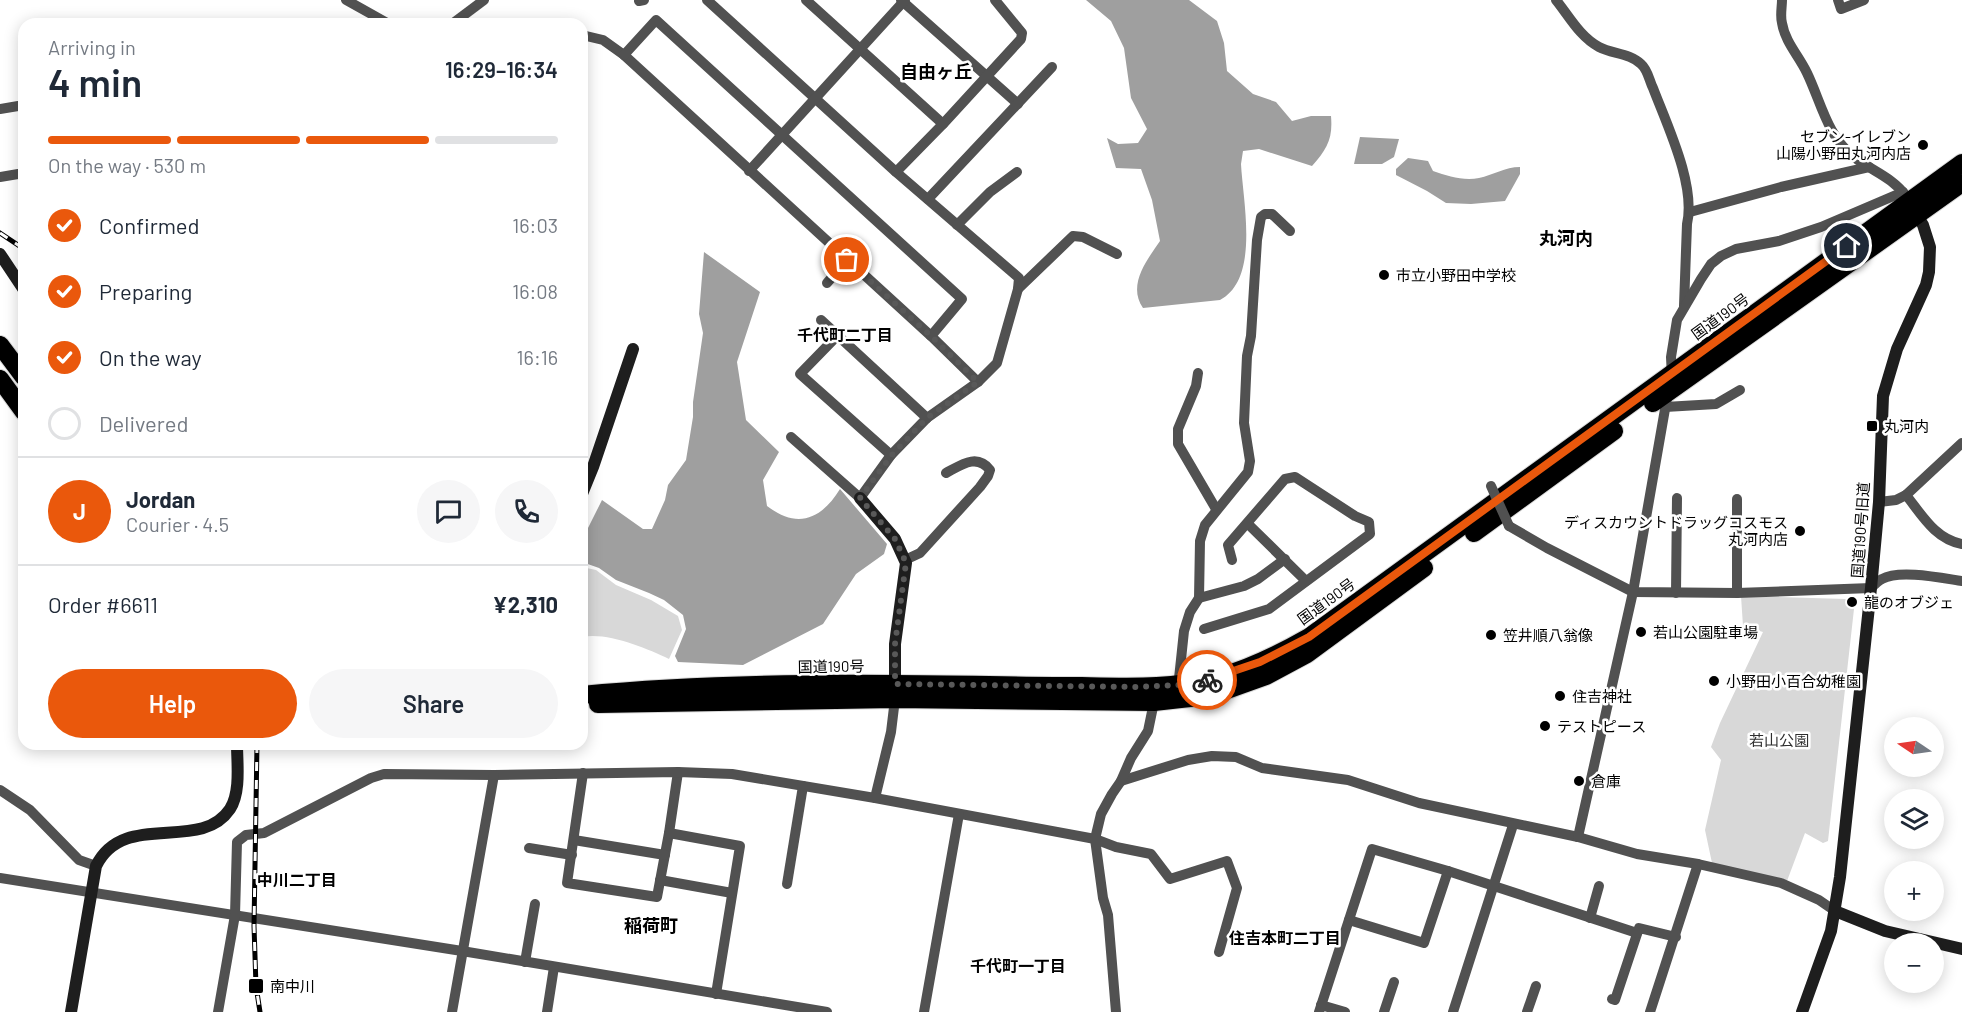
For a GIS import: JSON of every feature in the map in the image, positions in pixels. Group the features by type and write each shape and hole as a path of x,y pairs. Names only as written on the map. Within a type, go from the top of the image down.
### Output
{"highway":[{"name":"国道190号","path":"588,695 658,689 895,691 1125,687 1178,692 1199,697 1266,676 1307,654 1666,400 1962,163"},
{"name":"国道190号","path":"588,705 895,691 1154,702 1243,669 1309,637 1910,203 1962,183"},
{"path":"0,345 18,369"},
{"path":"0,379 18,404"}],"street":[{"path":"346,0 378,18"},
{"path":"460,18 484,0"},
{"path":"707,0 896,172 1019,278 1018,290 997,363 978,382 927,418 891,456 860,498"},
{"path":"806,0 943,124"},
{"path":"896,172 1021,39 1022,33 995,0"},
{"path":"1556,0 1582,34 1592,42 1643,64 1664,112 1681,164 1690,212 1687,224 1684,307"},
{"path":"1578,837 1633,592 1666,400 1673,373 1671,357 1677,320 1712,264 1721,255 1736,249 1779,241 1910,203 1889,178 1854,158 1840,144 1828,126 1815,90 1793,52 1782,24 1782,0"},
{"path":"1838,0 1841,9 1864,0"},
{"path":"749,171 903,1 1018,104"},
{"path":"624,55 657,20 782,134 962,299 931,336"},
{"path":"588,36 603,40 624,55 931,336 978,382"},
{"path":"928,199 1052,67"},
{"path":"0,109 18,106"},
{"path":"1690,212 1869,167"},
{"path":"957,225 990,192 1017,172"},
{"path":"0,177 18,174"},
{"name":"国道190号旧道","path":"1802,1012 1831,931 1840,878 1879,502 1883,396 1897,349 1926,285 1929,272 1930,247 1910,203"},
{"path":"1178,692 1184,631 1190,612 1199,598 1200,541 1204,525 1248,472 1250,461 1244,423 1247,356 1251,336 1257,240 1261,217 1272,214 1290,231"},
{"path":"1018,290 1073,236 1083,237 1117,255"},
{"path":"0,254 18,281"},
{"path":"827,283 847,260"},
{"path":"821,320 927,418"},
{"path":"837,336 801,374 891,456"},
{"path":"588,479 633,349"},
{"path":"1198,373 1196,386 1178,429 1178,444 1216,509"},
{"path":"1666,400 1716,404 1740,390"},
{"path":"791,437 860,498 895,539 905,560 906,570 895,644 895,691 891,732 875,798"},
{"path":"1879,502 1896,500 1906,495 1962,444"},
{"path":"905,560 920,553 980,487 990,470 982,462 973,460 946,473"},
{"path":"1204,629 1269,609 1370,534 1369,522 1355,516 1295,477 1285,479 1228,545 1232,560"},
{"path":"1491,486 1509,526 1633,592 1737,593 1871,588 1883,578 1897,576 1921,576 1962,582"},
{"path":"1906,495 1940,536 1962,544"},
{"path":"1676,593 1677,498"},
{"path":"1737,499 1737,593"},
{"path":"1248,524 1306,581"},
{"path":"1199,598 1244,586 1258,579 1285,559"},
{"path":"1116,1012 1108,915 1102,898 1095,839 1101,814 1148,731 1154,702"},
{"path":"71,1012 96,866 107,849 123,840 138,835 201,829 222,818 231,808 235,795 237,750"},
{"path":"1121,781 1188,760 1212,756 1236,757 1262,768 1348,780 1419,803 1513,825 1578,837 1637,854 1698,864 1782,883 1819,900 1835,911 1885,931 1962,949"},
{"path":"583,773 567,883 657,897 678,772"},
{"path":"218,1012 235,915 237,842 246,835 264,833 371,778 384,774 678,772 732,774 1095,839 1116,847 1151,854 1170,879 1227,861 1237,888 1219,952"},
{"path":"452,1012 494,775"},
{"path":"787,884 803,786"},
{"path":"0,790 30,810 79,860 96,866"},
{"path":"924,1012 959,814"},
{"path":"1453,1012 1513,825"},
{"path":"669,833 740,846 716,994"},
{"path":"574,840 665,855"},
{"path":"529,848 572,855"},
{"path":"1345,1012 1320,1008 1372,849 1448,871 1637,933"},
{"path":"1650,1012 1698,864"},
{"path":"1349,920 1424,943 1448,871"},
{"path":"0,878 462,951 827,1012"},
{"path":"660,880 732,893"},
{"path":"1590,918 1599,886"},
{"path":"525,962 535,904"},
{"path":"1612,999 1616,1000 1639,928 1676,937"},
{"path":"547,1012 554,967"},
{"path":"1384,1012 1394,982"},
{"path":"1527,1012 1536,986"}],"green space":[{"path":"588,568 596,570 616,585 651,600 678,616 682,630 669,659 615,639 588,636"},
{"name":"若山公園","path":"1741,596 1846,599 1854,609 1828,841 1823,843 1805,833 1787,881 1712,863 1705,830 1721,760 1711,747 1763,632 1743,626"}],"shaded area":[{"path":"1086,0 1189,0 1217,21 1224,43 1227,71 1253,94 1276,102 1292,121 1311,116 1331,116 1328,143 1312,166 1259,149 1243,151 1241,164 1246,218 1245,258 1232,290 1220,300 1143,308 1137,290 1138,282 1160,241 1152,200 1141,169 1116,168 1107,138 1118,144 1138,143 1147,129 1131,98 1124,48 1111,21"},
{"path":"1360,137 1399,139 1394,157 1382,164 1354,164"},
{"path":"1408,158 1428,161 1433,171 1461,178 1479,178 1515,167 1520,167 1520,174 1505,201 1471,204 1446,203 1396,175 1396,169"},
{"path":"704,252 760,292 737,362 746,420 779,452 763,480 767,506 788,517 808,518 825,508 840,489 887,544 884,554 856,574 823,624 743,665 678,662 675,656 686,629 683,615 664,600 616,580 599,568 588,564 588,528 602,500 643,529 652,529 665,500 668,485 686,460 703,333 699,314"}],"railway":[{"path":"0,233 18,245"},
{"path":"257,750 254,926 256,986 260,1012"}],"way so far":[{"path":"847,260 978,382 927,418 891,456 860,498 895,539 905,557 906,570 896,630 895,684 1136,687 1178,685 1207,680"}],"place":[{"name":"セブン-イレブン 山陽小野田丸河内店","path":"1923,145"},
{"name":"市立小野田中学校","path":"1384,275"},
{"name":"丸河内","path":"1872,426"},
{"name":"ディスカウントドラッグコスモス 丸河内店","path":"1800,531"},
{"name":"龍のオブジェ","path":"1852,602"},
{"name":"若山公園駐車場","path":"1641,632"},
{"name":"笠井順八翁像","path":"1491,635"},
{"name":"小野田小百合幼稚園","path":"1714,681"},
{"name":"住吉神社","path":"1560,696"},
{"name":"テストピース","path":"1545,726"},
{"name":"倉庫","path":"1579,781"},
{"name":"南中川","path":"256,986"}],"district":[{"name":"自由ヶ丘","path":"936,71"},
{"name":"丸河内","path":"1566,238"},
{"name":"千代町二丁目","path":"845,334"},
{"name":"中川二丁目","path":"297,879"},
{"name":"稲荷町","path":"651,925"},
{"name":"住吉本町二丁目","path":"1285,937"},
{"name":"千代町一丁目","path":"1018,965"}],"route":[{"path":"1207,680 1260,662 1309,637 1847,246"}]}
